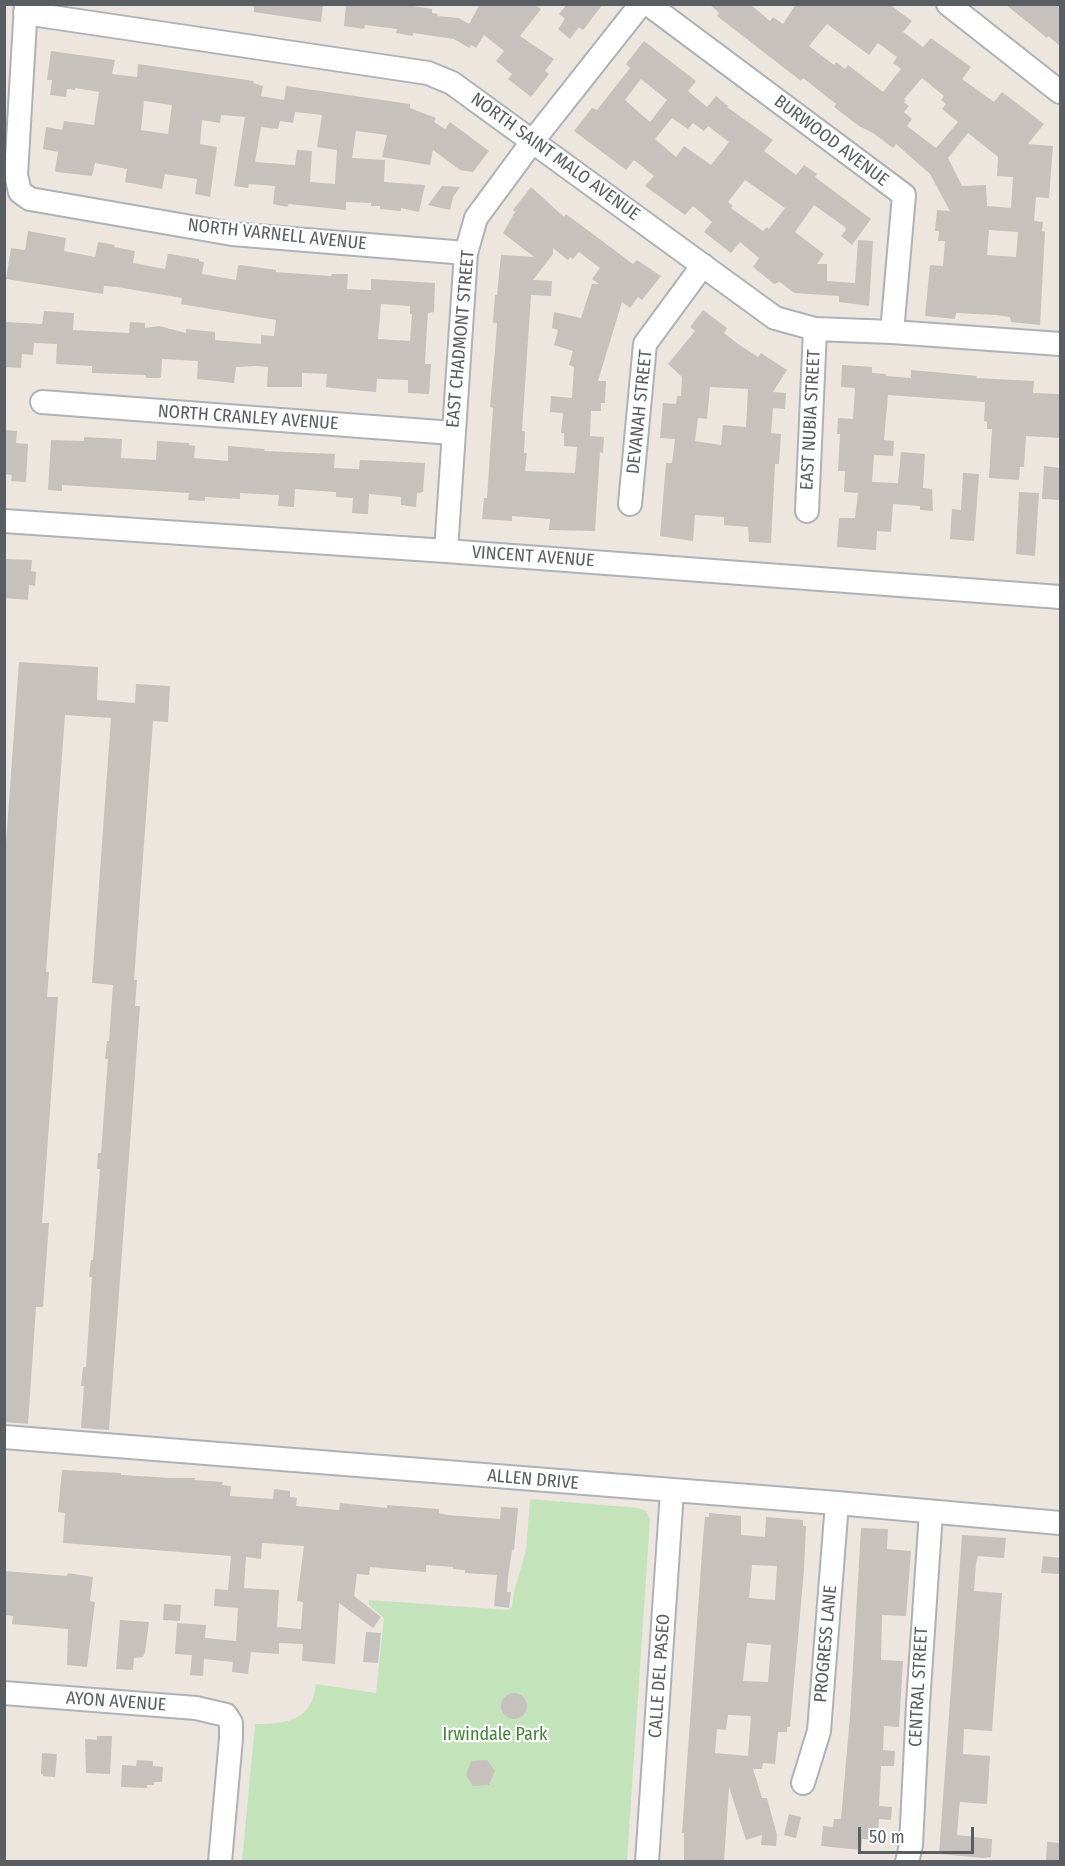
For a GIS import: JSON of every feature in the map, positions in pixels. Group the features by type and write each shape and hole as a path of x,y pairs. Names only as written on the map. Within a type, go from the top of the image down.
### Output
{"street":[{"name":"EAST CHADMONT STREET","path":"446,551 466,253 476,218 532,142 641,4"},
{"name":"BURWOOD AVENUE","path":"648,4 904,195 892,332"},
{"path":"948,4 1060,92"},
{"name":"NORTH SAINT MALO AVENUE","path":"26,9 428,73 452,83 775,318 815,329 1060,344"},
{"name":"NORTH VARNELL AVENUE","path":"26,9 16,175 20,192 30,199 232,234 466,253"},
{"name":"DEVANAH STREET","path":"630,504 645,344 703,265"},
{"name":"EAST NUBIA STREET","path":"807,510 815,329"},
{"name":"NORTH CRANLEY AVENUE","path":"42,402 453,433"},
{"name":"VINCENT AVENUE","path":"4,521 446,551 1060,597"},
{"name":"ALLEN DRIVE","path":"4,1437 1060,1522"},
{"name":"CALLE DEL PASEO","path":"646,1862 672,1491"},
{"name":"PROGRESS LANE","path":"803,1783 819,1731 837,1503"},
{"name":"CENTRAL STREET","path":"907,1862 911,1845 931,1512"},
{"name":"AYON AVENUE","path":"4,1693 196,1708 226,1715 231,1724 231,1738 220,1862"}],"green space":[{"name":"Irwindale Park","path":"530,1499 639,1508 646,1511 650,1519 627,1861 242,1862 255,1724 277,1723 296,1718 309,1706 316,1684 376,1693 384,1618 369,1605 369,1600 508,1610 512,1607 514,1591 526,1550"}],"building":[{"path":"254,4 323,4 321,22 254,12"},
{"path":"346,4 414,4 413,6 432,9 432,13 438,14 437,16 459,18 469,24 480,4 534,4 541,9 520,36 554,59 545,71 549,74 531,97 508,79 512,74 496,61 504,51 484,35 476,48 471,45 469,48 454,39 413,33 413,36 396,33 397,29 365,25 364,29 344,26"},
{"path":"567,4 603,4 583,30 579,27 570,39 558,29 565,19 559,14"},
{"path":"709,4 750,4 770,21 773,17 783,24 796,4 889,4 912,21 903,32 923,47 931,38 971,67 962,79 994,102 1002,92 1044,124 1028,144 1053,146 1049,198 1036,197 1034,221 1043,222 1042,231 1045,232 1040,325 1011,322 1010,317 996,315 956,313 955,319 925,316 930,265 943,266 945,241 938,241 939,231 935,231 937,210 950,211 930,174 896,144 893,148 834,107 836,104 803,78 801,81 717,16 719,13","holes":["827,24 869,55 878,43 897,57 893,63 901,69 883,92 848,65 845,69 836,62 834,65 809,46","922,78 944,96 941,100 946,104 942,109 958,122 936,148 907,126 912,119 904,112 909,106 904,99","968,133 998,157 997,176 1013,177 1011,208 987,206 986,185 962,186 948,158","989,230 1018,232 1016,257 987,255"]},
{"path":"1005,4 1060,4 1060,46 1048,36 1047,38"},
{"path":"644,41 696,81 688,91 707,107 716,96 727,107 773,140 764,151 796,175 804,165 817,174 815,177 871,219 852,245 841,236 846,230 845,227 814,205 795,232 824,254 817,264 827,264 827,281 855,283 858,240 873,241 869,306 839,302 839,296 794,293 780,282 774,284 753,267 759,258 740,242 731,253 704,232 712,222 693,206 685,215 645,186 654,176 634,160 626,170 574,131 592,108 597,110 630,68 626,64","holes":["641,79 667,100 650,122 625,100","672,118 688,129 693,123 704,131 708,126 729,142 711,165 684,146 676,157 655,139","745,180 785,208 769,229 767,227 763,231 731,208 733,206 728,202"]},
{"path":"51,51 115,60 112,74 137,77 138,64 254,81 253,83 263,86 261,96 284,100 286,86 410,104 410,108 436,118 434,122 445,129 450,122 489,151 473,172 460,170 433,150 430,165 382,157 387,135 356,131 352,158 385,160 384,182 425,185 419,212 401,208 401,211 380,209 380,206 371,206 371,203 346,202 346,210 289,204 287,207 273,204 275,186 249,184 248,188 234,186 245,117 221,115 220,123 202,120 200,144 217,147 210,197 195,194 197,179 165,174 162,189 125,182 127,169 95,163 92,176 55,171 58,152 43,149 46,127 62,130 64,121 94,125 99,92 75,88 75,90 67,89 66,97 50,95 52,80 47,80","holes":["144,101 172,105 168,134 141,130","295,112 322,115 317,147 337,150 335,184 310,182 312,151 297,150 295,165 255,162 261,127 278,129 280,121 293,123"]},
{"path":"442,186 460,187 453,197 450,210 428,205"},
{"path":"531,187 564,217 566,214 633,264 637,260 661,276 642,300 638,297 630,308 622,302 598,381 606,381 605,403 601,403 601,411 591,411 590,436 604,437 603,453 600,452 595,531 549,530 550,519 512,516 512,521 482,519 484,498 487,498 493,408 490,407 497,323 493,323 501,255 534,257 503,233 515,212 513,210","holes":["553,248 568,260 570,257 573,259 579,252 600,268 592,279 599,284 592,284 581,318 554,312 552,328 558,330 554,345 573,351 569,365 574,367 572,398 551,396 550,412 563,413 561,433 564,433 564,446 577,447 575,473 525,471 527,453 524,453 525,431 522,431 531,295 551,296 552,281 533,280 553,254"]},
{"path":"28,231 66,238 64,251 95,257 98,242 115,245 114,247 135,251 133,263 165,269 168,254 199,259 204,262 202,274 236,280 240,265 276,270 276,272 331,276 332,274 348,274 347,289 371,290 371,279 435,283 434,312 428,313 425,364 431,364 429,394 408,393 408,380 377,379 376,392 326,387 327,374 302,373 302,387 267,387 268,367 256,366 236,367 234,383 197,379 198,361 162,359 161,377 159,378 147,378 145,375 92,373 92,366 56,364 57,344 34,343 33,355 22,354 21,368 4,367 6,322 42,324 44,311 74,313 73,330 129,333 130,322 145,323 145,328 159,326 186,333 186,329 215,332 215,340 261,344 261,335 274,336 276,320 181,304 182,298 104,286 103,294 6,279 11,248 25,250","holes":["381,304 410,306 410,314 412,314 410,341 378,339"]},
{"path":"703,310 727,328 724,333 738,344 758,357 761,353 787,370 773,392 786,393 785,409 773,408 771,433 781,434 779,464 775,464 771,543 749,542 748,527 724,525 724,517 695,515 693,541 660,536 666,463 672,463 675,439 660,438 663,403 676,404 677,396 681,396 682,377 668,364 695,331 690,327","holes":["710,387 748,389 746,427 723,425 721,445 695,441 698,418 707,419"]},
{"path":"842,365 872,367 872,373 886,374 886,376 911,378 911,370 977,376 976,378 1034,381 1033,393 1060,394 1060,438 1026,436 1024,467 1020,467 1019,480 989,478 992,429 987,429 987,422 984,421 985,402 888,395 884,440 894,441 893,456 874,455 872,482 898,483 901,452 925,454 923,488 932,489 933,511 920,510 920,506 893,504 891,532 877,531 876,550 837,547 839,518 855,518 858,493 844,492 845,471 838,471 840,434 837,434 838,418 853,419 855,389 841,387"},
{"path":"4,430 17,431 16,443 28,444 26,482 11,481 12,475 4,474"},
{"path":"84,437 122,439 121,458 156,460 157,441 189,443 195,446 194,458 228,461 228,446 265,449 264,451 335,454 334,468 359,469 360,460 425,463 423,492 417,493 416,507 401,505 401,497 369,494 368,514 364,514 352,513 353,498 336,497 336,492 295,489 294,507 278,506 279,495 240,493 240,499 205,497 205,501 188,500 189,493 62,485 62,491 48,490 51,440 84,441"},
{"path":"1044,466 1060,468 1060,500 1042,499"},
{"path":"963,473 979,474 974,541 950,539 952,509 961,510"},
{"path":"1019,492 1039,493 1035,556 1016,554"},
{"path":"4,559 32,560 31,571 36,572 35,586 29,585 28,600 4,598"},
{"path":"19,662 98,667 97,700 135,703 136,684 170,686 168,722 153,721 134,980 137,980 135,1006 140,1006 109,1430 81,1428 84,1386 81,1386 83,1367 86,1367 92,1277 89,1277 91,1260 93,1260 100,1169 97,1169 98,1153 101,1153 108,1059 105,1059 107,1041 109,1041 113,985 92,983 111,718 65,715 46,972 49,972 47,997 58,997 42,1223 49,1223 43,1307 36,1307 28,1424 4,1422 4,871"},
{"path":"62,1470 195,1478 194,1480 223,1482 222,1485 231,1486 230,1496 273,1499 274,1489 290,1491 290,1497 297,1498 296,1506 339,1510 340,1503 387,1508 387,1505 439,1509 439,1513 447,1515 500,1519 501,1507 518,1508 514,1550 512,1550 508,1578 507,1592 511,1592 509,1608 494,1606 497,1575 465,1573 465,1570 453,1569 453,1567 426,1565 426,1572 370,1567 369,1575 357,1574 354,1596 381,1617 373,1628 339,1603 335,1664 302,1661 303,1644 279,1643 279,1654 251,1652 248,1674 232,1672 233,1662 204,1659 203,1676 190,1675 192,1655 175,1654 177,1623 206,1625 205,1638 236,1641 238,1608 214,1606 215,1589 228,1590 231,1556 63,1543 65,1513 58,1512","holes":["262,1543 304,1546 297,1601 303,1602 301,1629 277,1627 279,1590 244,1588 246,1557 261,1559"]},
{"path":"709,1513 741,1516 741,1535 765,1537 766,1517 803,1520 803,1526 806,1526 804,1570 790,1727 787,1727 787,1732 778,1732 775,1764 763,1763 762,1769 753,1769 762,1798 767,1798 777,1835 776,1846 761,1845 762,1835 746,1840 729,1787 724,1861 684,1862 684,1833 682,1833 703,1539 705,1517 709,1517","holes":["752,1565 777,1566 775,1600 749,1598","747,1643 771,1645 768,1682 743,1681","728,1715 751,1716 748,1756 715,1753 717,1729 726,1730"]},
{"path":"861,1528 888,1529 887,1549 911,1551 906,1616 882,1615 881,1660 903,1661 899,1727 884,1726 883,1750 895,1751 894,1766 881,1766 879,1806 892,1807 891,1820 879,1819 877,1840 862,1839 861,1850 821,1846 823,1826 833,1827 834,1819 841,1819 850,1716"},
{"path":"962,1535 1006,1538 1004,1558 978,1556 974,1591 1002,1593 992,1731 964,1729 963,1754 990,1756 987,1804 960,1802 957,1835 992,1839 991,1857 983,1858 939,1854"},
{"path":"1043,1556 1060,1558 1060,1574 1041,1573"},
{"path":"4,1571 67,1576 68,1573 93,1577 90,1601 95,1602 87,1667 67,1665 68,1629 12,1624 13,1616 5,1615"},
{"path":"164,1604 181,1605 180,1621 163,1620"},
{"path":"120,1620 149,1622 145,1652 143,1657 134,1658 133,1670 116,1669"},
{"path":"366,1632 381,1633 378,1663 363,1662"},
{"path":"514,1693 523,1697 527,1706 523,1715 514,1719 505,1715 501,1706 505,1697"},
{"path":"97,1736 112,1736 110,1774 86,1773 85,1739 97,1740"},
{"path":"42,1753 57,1754 55,1777 41,1774"},
{"path":"137,1760 153,1761 153,1766 163,1767 162,1782 154,1782 154,1785 147,1785 147,1788 121,1787 122,1765 136,1766"},
{"path":"487,1760 495,1771 489,1785 473,1786 466,1775 471,1761"},
{"path":"789,1814 801,1817 796,1838 784,1835"},
{"path":"1047,1842 1060,1843 1060,1862 1046,1862"}]}
